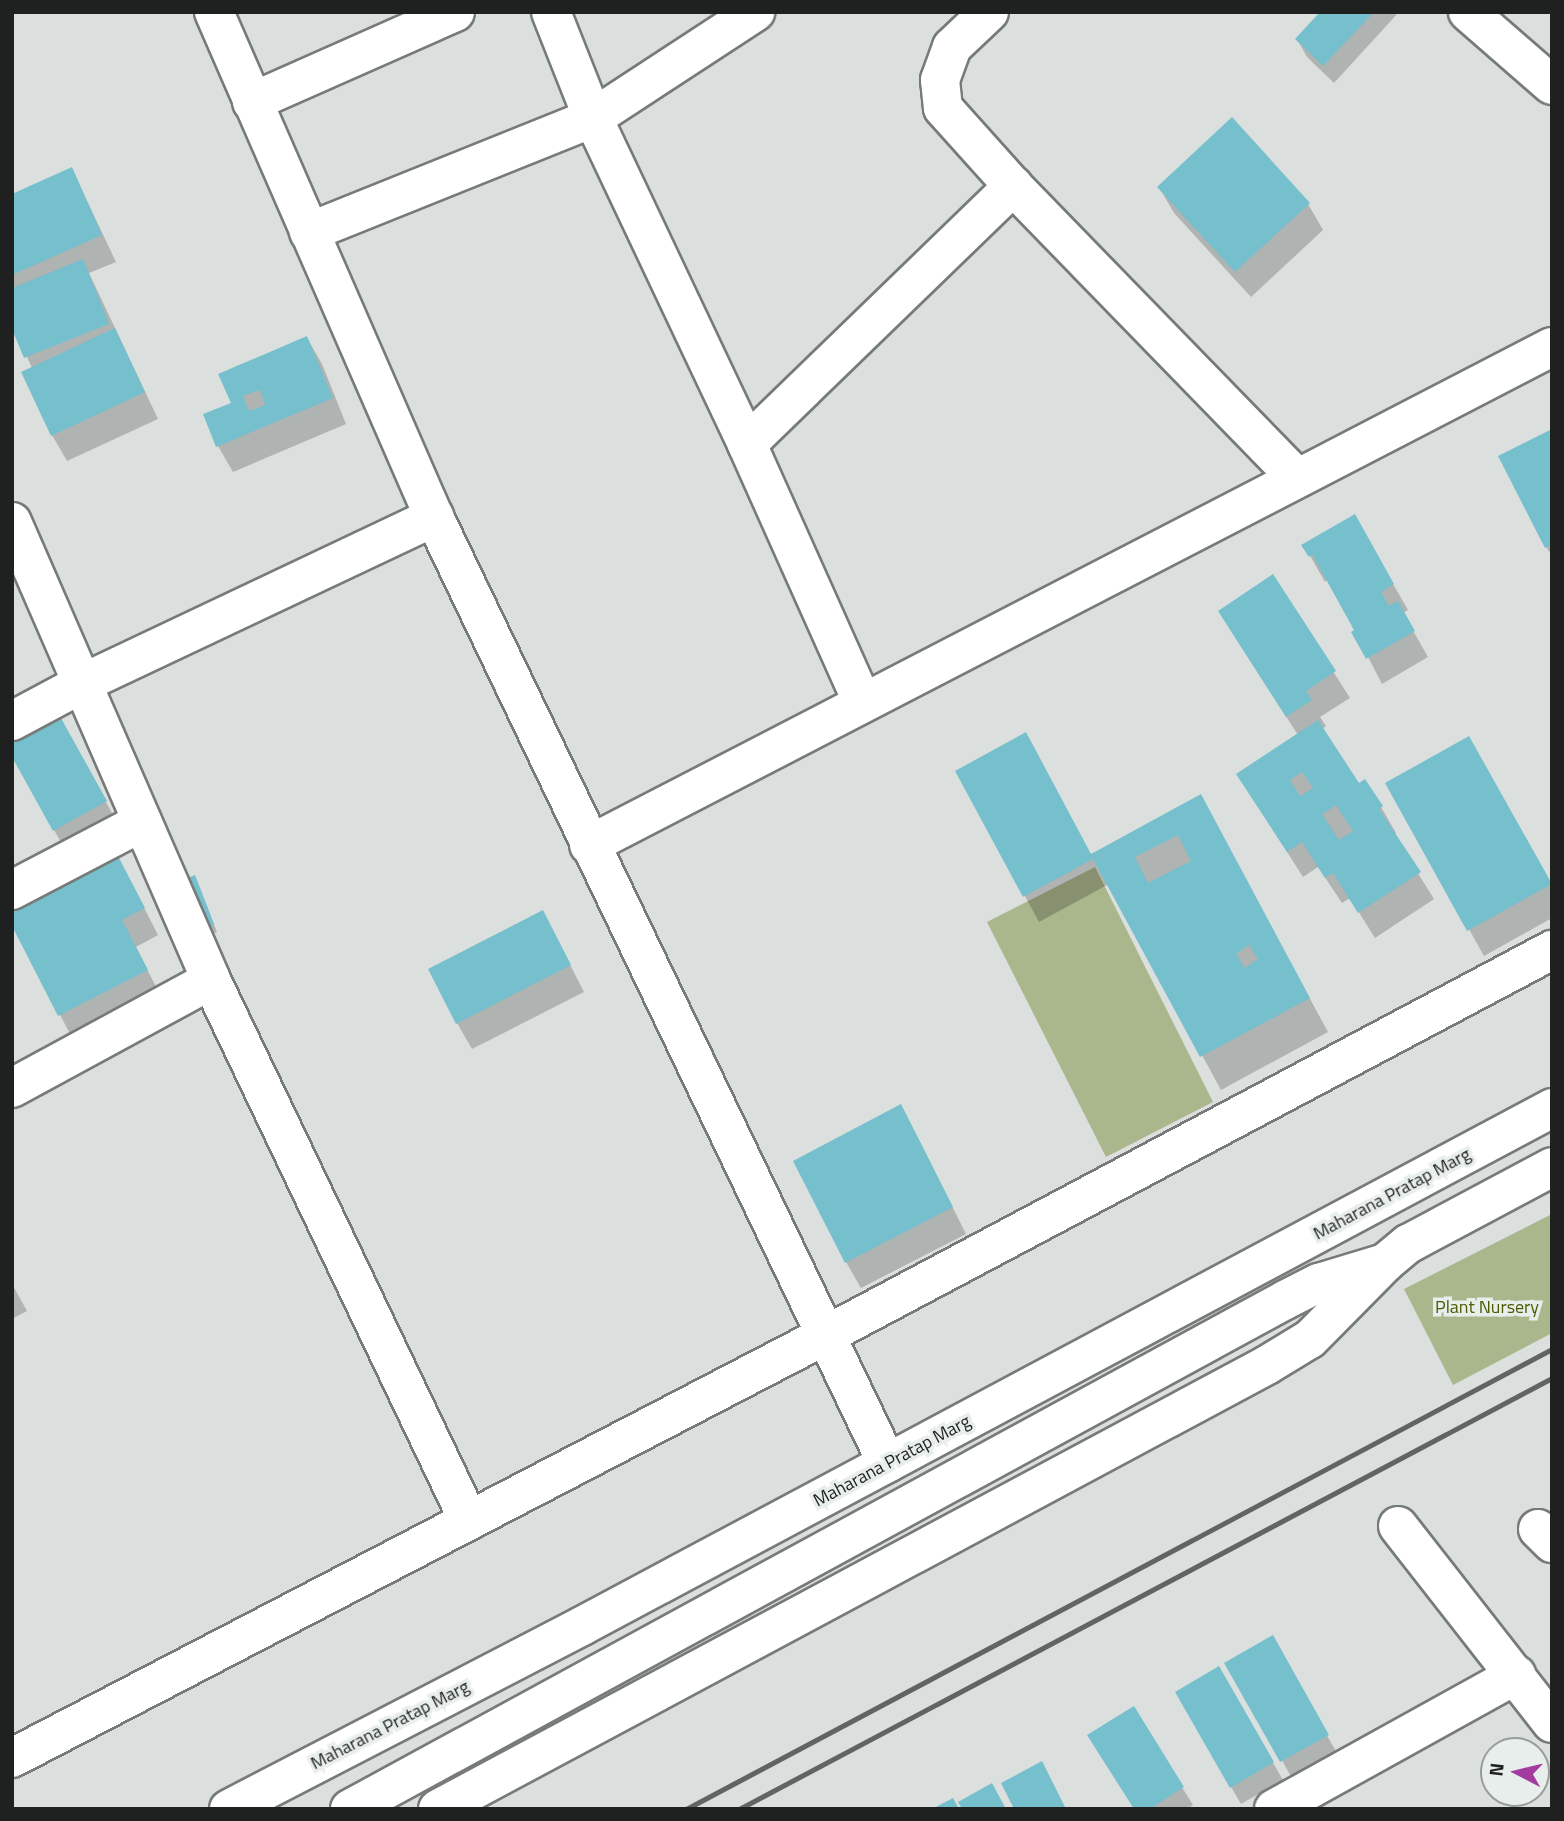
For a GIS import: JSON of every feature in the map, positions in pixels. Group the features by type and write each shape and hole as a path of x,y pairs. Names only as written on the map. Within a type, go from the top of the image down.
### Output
{"street":[{"path":"214,12 434,517 589,845 828,1334 887,1464"},
{"path":"252,102 455,12"},
{"path":"551,12 593,118 747,444 862,701"},
{"path":"309,232 593,118 755,12"},
{"path":"989,12 953,47 940,80 943,108 1013,186 1297,478"},
{"path":"1468,12 1552,85"},
{"path":"747,444 1013,186"},
{"path":"589,845 862,701 1552,347"},
{"path":"12,721 81,684 434,517"},
{"path":"12,522 211,980 469,1521"},
{"path":"12,890 142,822"},
{"path":"12,1758 828,1334 1552,950"},
{"path":"12,1088 211,980"},
{"name":"Maharana Pratap Marg","path":"229,1809 887,1464 1552,1108"},
{"path":"438,1809 1267,1365 1310,1339 1342,1310 1385,1263 1408,1244 1552,1167"},
{"path":"350,1809 1285,1300 1330,1279 1385,1263"},
{"path":"1398,1526 1552,1723"},
{"path":"1274,1809 1516,1675"}],"green space":[{"path":"1095,867 1213,1102 1106,1157 987,922"},
{"name":"Plant Nursery","path":"1552,1214 1552,1333 1453,1385 1404,1289"}],"building":[{"path":"1320,12 1374,12 1323,66 1295,39"},
{"path":"1232,117 1310,203 1235,272 1157,187"},
{"path":"72,167 102,235 12,275 12,194"},
{"path":"83,259 109,324 24,358 12,329 12,288"},
{"path":"115,328 145,392 51,436 21,372"},
{"path":"307,336 333,398 216,447 203,414 231,403 218,374","holes":["260,390 265,405 249,411 243,396"]},
{"path":"1552,429 1552,544 1545,548 1498,456"},
{"path":"1355,514 1394,584 1381,592 1389,606 1398,601 1415,631 1366,659 1351,632 1354,630 1312,554 1309,557 1301,545"},
{"path":"1273,574 1336,671 1306,691 1312,700 1286,717 1218,611"},
{"path":"57,711 107,801 53,831 12,757 12,735"},
{"path":"1318,720 1359,783 1365,779 1383,806 1379,809 1421,872 1358,913 1333,873 1325,878 1302,842 1287,852 1236,774","holes":["1302,772 1313,788 1300,796 1290,780","1336,805 1353,831 1339,840 1322,814"]},
{"path":"1026,732 1091,854 1201,794 1310,998 1200,1057 1093,859 1023,897 955,771","holes":["1178,835 1191,861 1148,883 1135,857","1249,945 1258,959 1245,968 1236,954"]},
{"path":"1469,736 1552,884 1467,931 1385,783"},
{"path":"118,856 145,908 122,920 148,970 58,1016 12,926 12,909"},
{"path":"195,875 214,924 192,932 173,884"},
{"path":"543,910 571,965 456,1024 428,969"},
{"path":"901,1104 953,1207 845,1263 793,1161"},
{"path":"1273,1635 1329,1735 1280,1762 1224,1663"},
{"path":"1219,1666 1274,1762 1230,1788 1175,1692"},
{"path":"1134,1706 1184,1787 1150,1809 1134,1809 1087,1735"},
{"path":"1042,1761 1066,1809 1014,1809 1001,1783"},
{"path":"992,1783 1006,1809 962,1809 958,1802"},
{"path":"953,1798 959,1809 932,1809"}],"railway":[{"path":"686,1809 1552,1349"},
{"path":"739,1809 1552,1378"}]}
